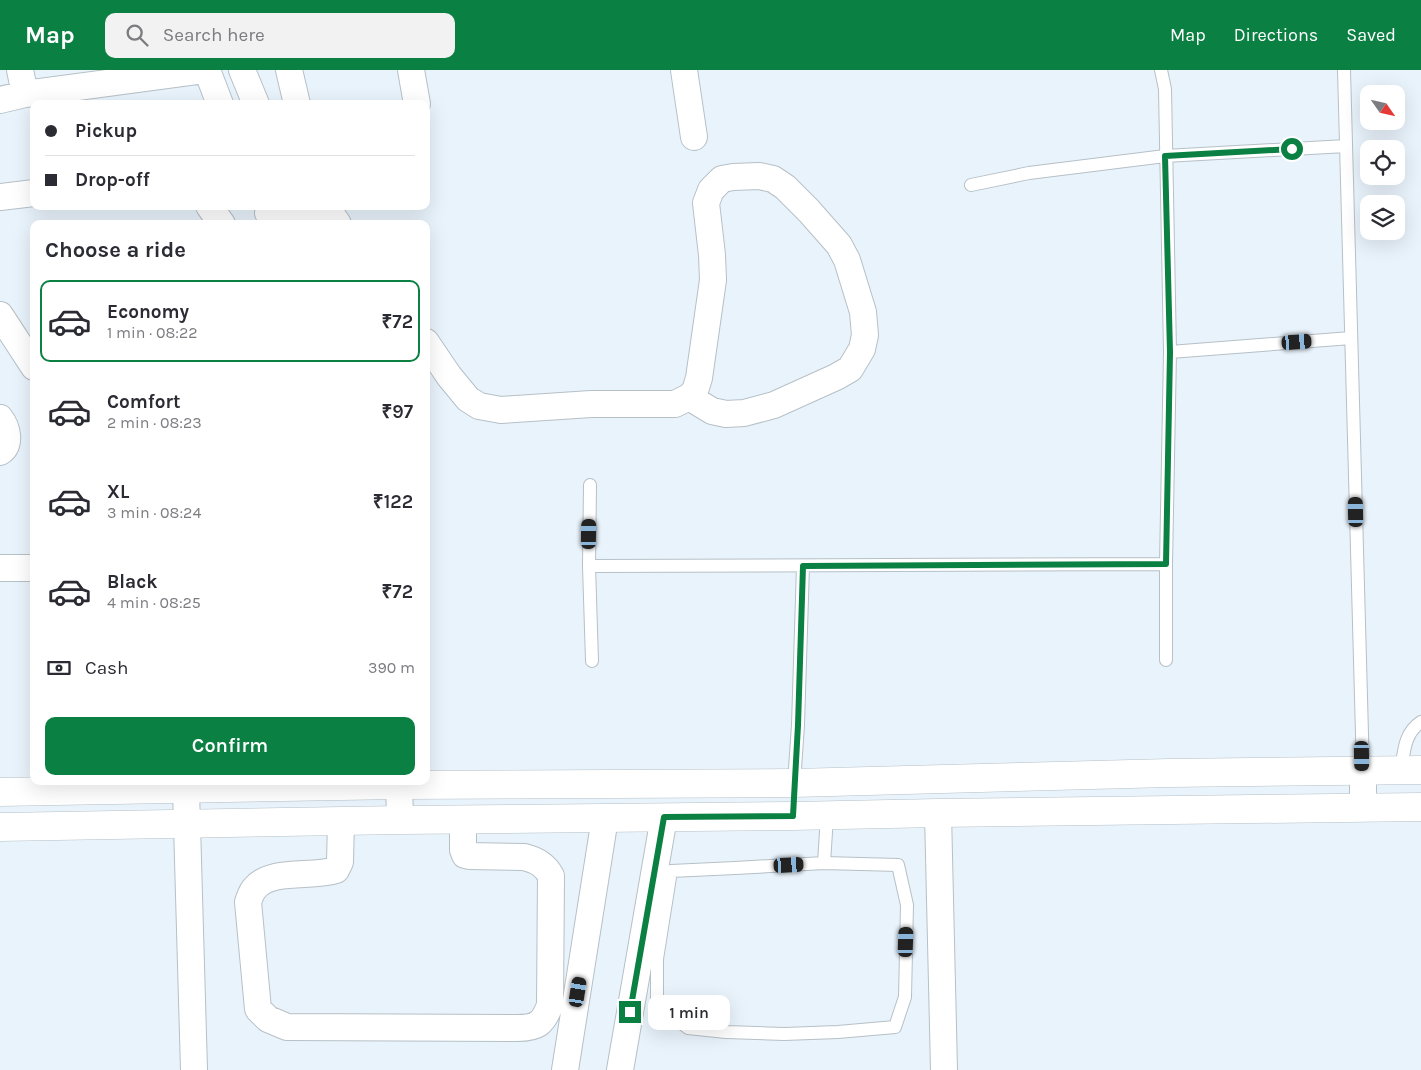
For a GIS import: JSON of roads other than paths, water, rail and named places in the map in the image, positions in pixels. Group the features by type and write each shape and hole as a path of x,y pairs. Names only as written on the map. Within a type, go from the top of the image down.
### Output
{"street":[{"path":"0,100 22,82 206,70 218,100"},
{"path":"242,70 254,100"},
{"path":"289,70 296,100"},
{"path":"411,70 416,100"},
{"path":"684,70 694,136"},
{"path":"430,348 449,376 468,399 479,406 501,410 591,404 676,404 689,397 694,391 699,378 713,280 706,203 711,190 722,179 733,177 759,176 773,179 785,187 809,211 839,245 847,260 863,312 865,335 862,349 850,369 836,378 774,405 744,413 726,414 712,411 689,397"},
{"path":"0,197 30,193"},
{"path":"269,214 281,210"},
{"path":"0,315 30,361"},
{"path":"0,418 4,423 7,434 7,444 0,452"},
{"path":"0,568 30,568"},
{"path":"1363,771 1363,808"},
{"path":"430,783 794,783 1160,774 1411,771"},
{"path":"793,816 794,783"},
{"path":"0,792 186,790 338,785"},
{"path":"399,785 400,820"},
{"path":"186,790 194,1070"},
{"path":"0,828 463,819 827,816 1421,807"},
{"path":"938,813 944,1070"},
{"path":"620,1070 664,817"},
{"path":"565,1070 606,818"},
{"path":"341,821 340,862 336,870 327,873 274,876 263,880 253,889 248,902 258,1009 268,1020 287,1026 535,1027 543,1021 550,1005 552,876 541,863 532,859 524,857 469,856 465,854 463,850 463,819"}],"lane":[{"path":"1161,70 1165,89 1170,352 1166,660"},
{"path":"1344,70 1363,771"},
{"path":"971,185 1029,173 1165,156 1346,146"},
{"path":"1170,352 1351,338"},
{"path":"590,485 589,566 592,661"},
{"path":"589,566 1166,564"},
{"path":"794,783 798,725 803,566"},
{"path":"1411,771 1405,744 1409,734 1421,722"},
{"path":"824,863 827,816"},
{"path":"824,863 898,865 907,905 905,998 895,1027 784,1034 726,1032 688,1028 657,1005 657,959 671,871 824,863"}]}
